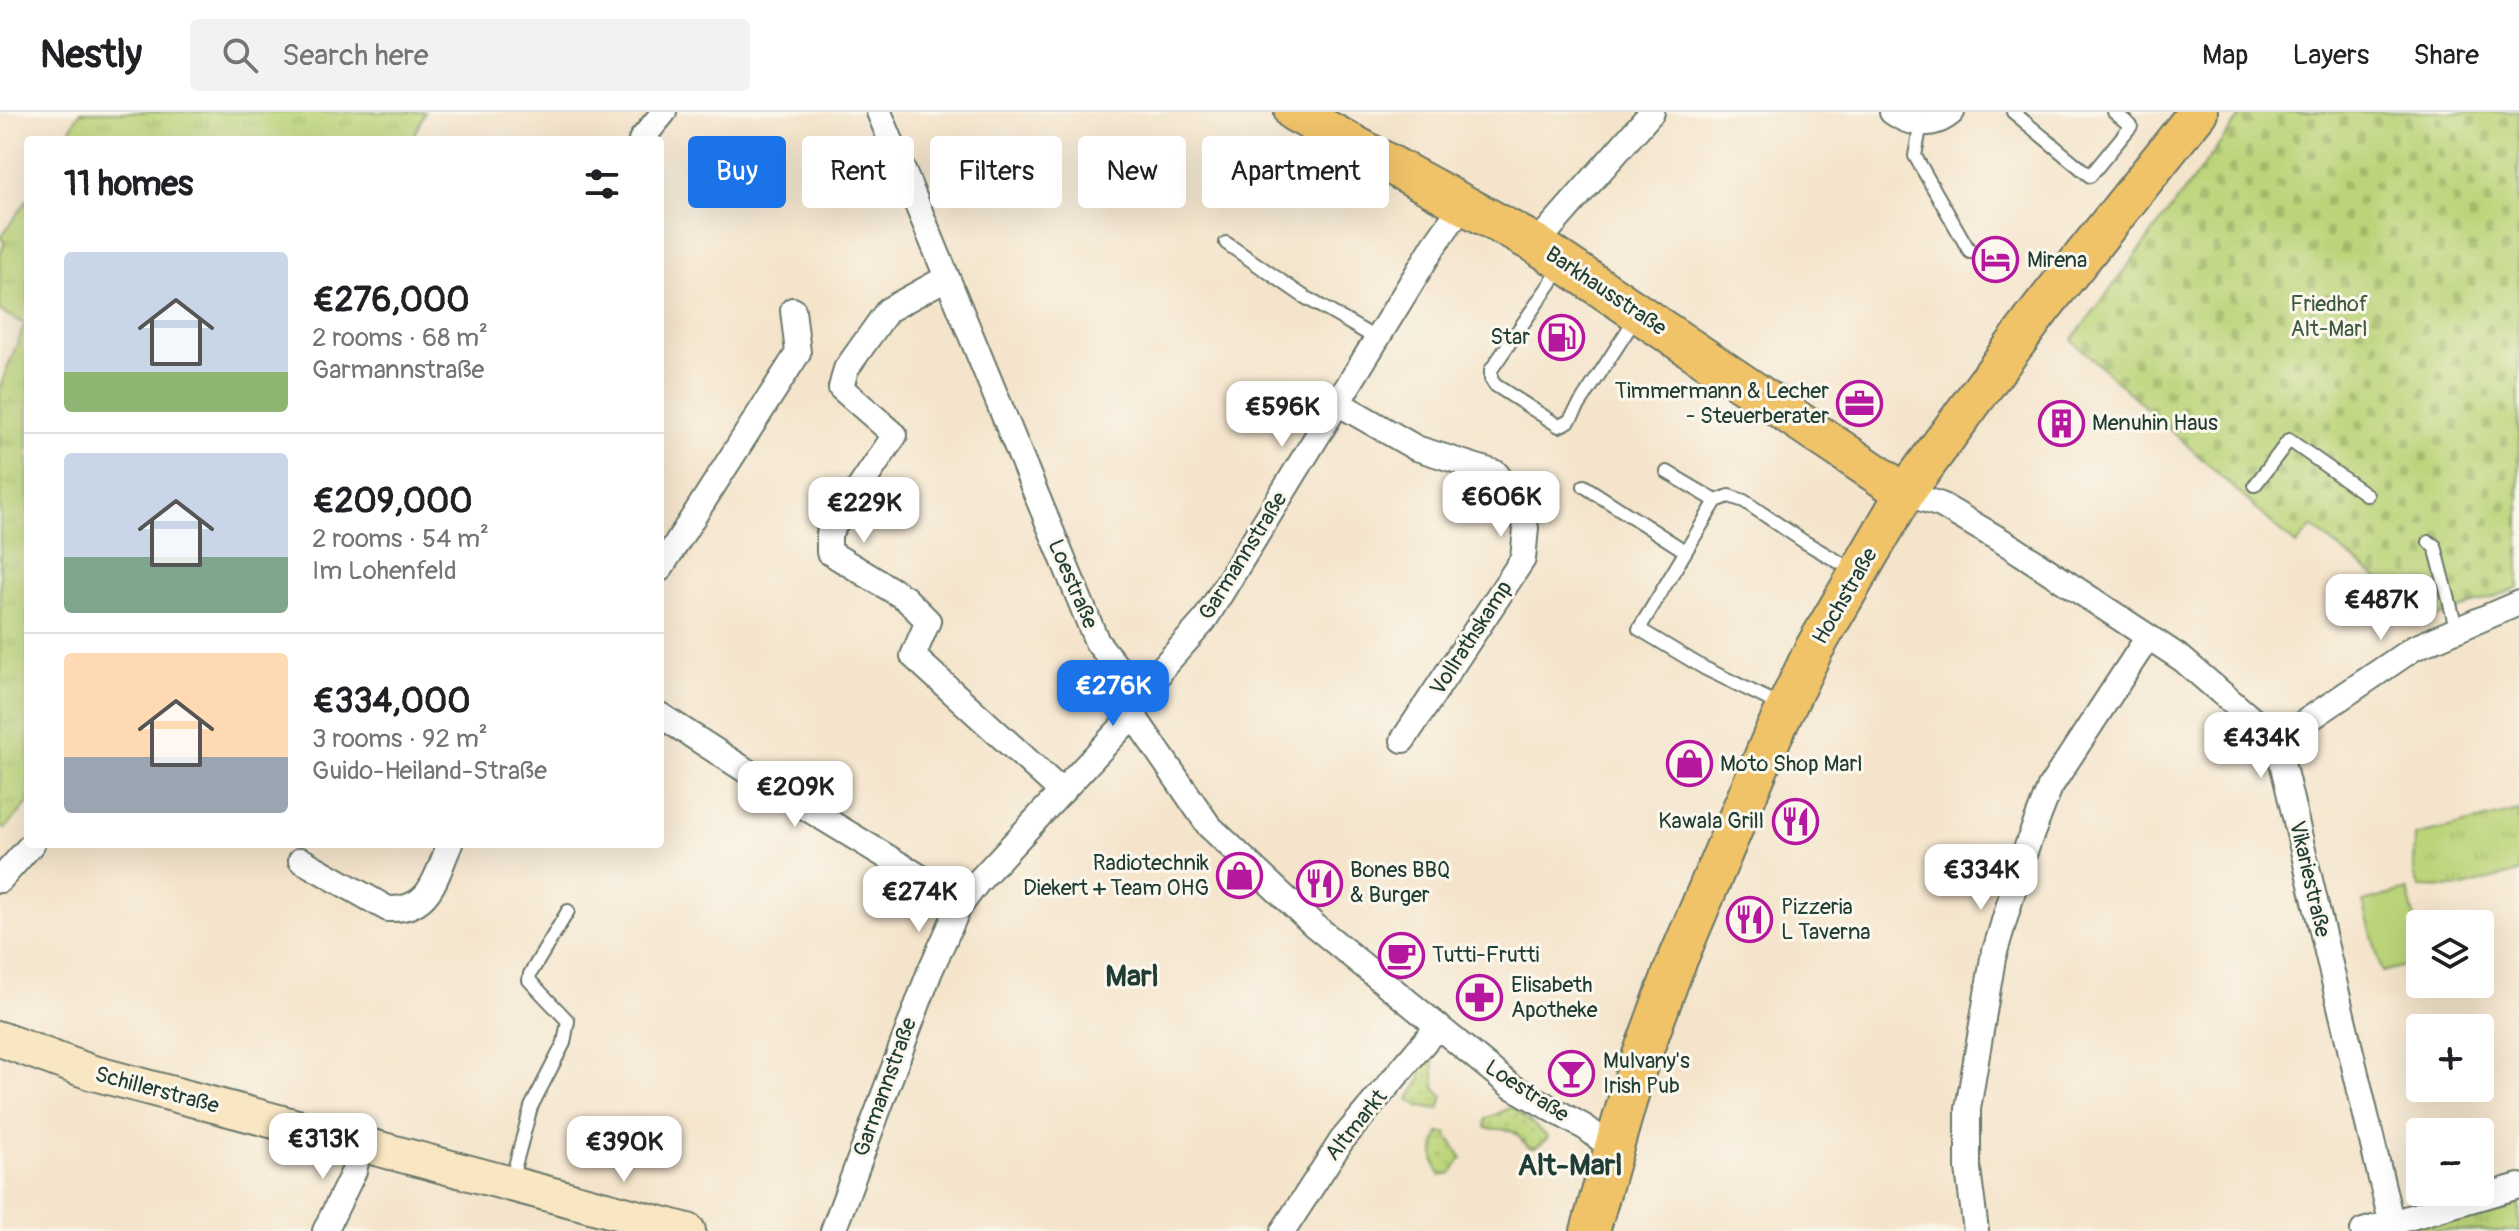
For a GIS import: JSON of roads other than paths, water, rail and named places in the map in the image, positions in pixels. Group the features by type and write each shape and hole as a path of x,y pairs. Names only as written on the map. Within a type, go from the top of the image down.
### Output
{"main road":[{"name":"Barkhausstraße","path":"1294,112 1551,253 1905,493"},
{"name":"Hochstraße","path":"1612,1148 1673,971 1785,708 1814,649 1905,493 2041,309 2198,112"},
{"path":"1590,1231 1612,1148"},
{"path":"1609,1231 1612,1148"}],"street":[{"name":"Loestraße","path":"879,112 1097,642 1125,677 1133,715 1209,826 1315,926 1511,1086 1586,1128 1612,1148"},
{"path":"1551,253 1652,112"},
{"path":"1892,112 1908,122 1921,123 1936,123 1952,112"},
{"name":"Garmannstraße","path":"833,1231 901,1044 959,907 977,883 1133,715 1164,666 1204,621 1435,244 1464,203"},
{"path":"946,278 888,310 841,379 841,388 895,435 829,533 829,552 905,598 928,621 913,656 1062,792"},
{"path":"664,563 798,353 793,310"},
{"name":"Vollrathskamp","path":"1338,403 1416,448 1496,473 1520,504 1526,528 1523,559 1403,740"},
{"path":"1905,493 1941,505 2182,659 2277,741 2414,648 2519,603"},
{"path":"1976,1231 1968,1169 1968,1109 1993,958 2024,854 2050,787 2148,637"},
{"path":"664,718 945,892 959,907"},
{"name":"Vikariestraße","path":"2277,741 2391,1221"},
{"path":"0,880 28,848"},
{"path":"301,860 388,909 402,909 418,904 426,897 448,848"},
{"name":"Altmarkt","path":"1283,1231 1342,1140 1438,1026"},
{"name":"Schillerstraße","path":"0,1039 90,1072 688,1231"},
{"path":"325,1231 354,1171 360,1145"},
{"path":"2363,1231 2519,1186"}],"lane":[{"path":"2013,112 2090,176 2131,126 2114,112"},
{"path":"1921,123 1915,156 1970,252"},
{"path":"1226,243 1303,296 1377,339"},
{"path":"1551,253 1491,370 1495,385 1559,426 1564,425 1586,397 1639,313"},
{"path":"2255,485 2289,440 2367,495"},
{"path":"1667,472 1716,501"},
{"path":"1584,486 1685,551"},
{"path":"1785,708 1704,668 1639,629 1716,501 1729,496 1744,501 1803,541 1859,573"},
{"path":"2429,542 2435,546 2457,631"},
{"path":"510,1184 531,1107 567,1035 568,1021 529,980 568,911"}],"place":[{"name":"Mirena","path":"1996,260"},
{"name":"Star","path":"1561,337"},
{"name":"Timmermann & Lecher - Steuerberater","path":"1860,404"},
{"name":"Menuhin Haus","path":"2061,423"},
{"name":"Moto Shop Marl","path":"1689,764"},
{"name":"Kawala Grill","path":"1795,821"},
{"name":"Radiotechnik Diekert + Team OHG","path":"1240,876"},
{"name":"Bones BBQ & Burger","path":"1319,883"},
{"name":"Pizzeria L Taverna","path":"1750,920"},
{"name":"Tutti-Frutti","path":"1401,955"},
{"name":"Elisabeth Apotheke","path":"1480,998"},
{"name":"Mulvany's Irish Pub","path":"1572,1074"}],"district":[{"name":"Marl","path":"1132,976"},
{"name":"Alt-Marl","path":"1570,1165"}],"park label":[{"name":"Friedhof Alt-Marl","path":"2329,316"}]}
